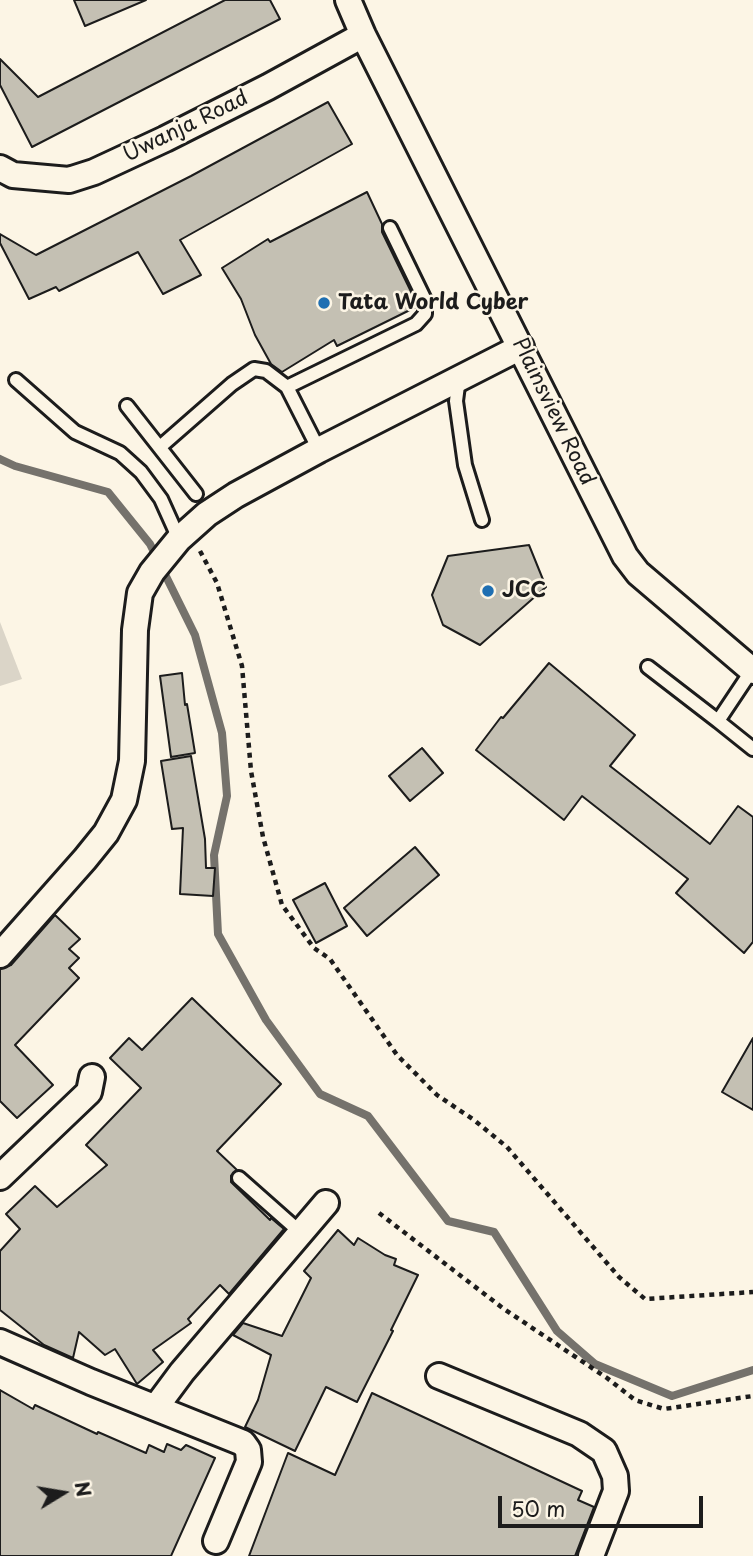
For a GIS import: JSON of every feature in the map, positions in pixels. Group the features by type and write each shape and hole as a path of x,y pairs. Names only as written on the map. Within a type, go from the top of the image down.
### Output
{"street":[{"name":"Plainsview Road","path":"348,0 363,35 631,564 753,670"},
{"name":"Uwanja Road","path":"0,168 13,175 69,180 94,172 268,87 363,35"},
{"path":"0,955 106,833 124,800 132,761 135,630 140,593 152,572 184,535 207,514 236,495 521,347"},
{"path":"0,1177 89,1092 92,1077"},
{"path":"156,1407 182,1372 326,1203"},
{"path":"0,1342 91,1382 240,1440 248,1450 249,1462 216,1541"},
{"path":"439,1376 579,1434 604,1451 612,1469 616,1491 591,1556"}],"lane":[{"path":"286,387 416,324 425,314 425,300 390,228"},
{"path":"160,447 232,384 254,369 265,371 286,387 319,450"},
{"path":"460,378 456,401 464,465 482,520"},
{"path":"16,380 75,432 120,453 141,472 184,535"},
{"path":"127,406 196,494"},
{"path":"648,667 753,749"},
{"path":"718,721 753,670"},
{"path":"239,1178 300,1232"}],"path":[{"path":"184,535 217,583 242,666 251,771 263,837 282,905 314,948 330,959 397,1055 437,1095 508,1147 619,1278 645,1299 753,1292"},
{"path":"379,1213 504,1309 607,1378 635,1401 664,1409 753,1396"}],"shaded area":[{"path":"0,622 22,679 0,686"}],"building":[{"path":"74,0 146,0 85,26"},
{"path":"225,0 270,0 280,19 32,147 0,85 0,59 38,97"},
{"path":"328,102 352,144 180,240 201,275 163,294 138,252 59,291 56,287 29,299 0,243 0,234 36,255"},
{"path":"367,192 416,307 337,346 334,340 282,372 271,364 255,335 241,299 222,268 268,239 270,242"},
{"name":"JCC","path":"529,545 546,587 480,645 443,625 432,595 448,556"},
{"path":"549,663 635,735 610,766 710,844 738,806 753,817 753,942 744,953 676,893 688,879 582,796 564,820 476,750"},
{"path":"182,673 185,705 187,704 195,753 171,757 160,676"},
{"path":"422,748 443,773 410,801 389,776"},
{"path":"191,756 205,839 206,868 215,868 213,896 180,894 183,828 172,829 161,761"},
{"path":"415,847 439,875 367,936 344,908"},
{"path":"325,883 347,926 316,943 293,900"},
{"path":"55,915 80,939 69,949 79,958 69,968 79,978 15,1045 53,1085 17,1118 0,1101 0,969 11,965"},
{"path":"192,998 281,1084 217,1151 237,1170 231,1176 231,1182 270,1220 271,1218 284,1229 229,1294 220,1285 188,1319 191,1323 153,1350 163,1362 137,1384 115,1349 105,1355 79,1332 73,1358 44,1345 0,1310 0,1251 20,1229 6,1214 35,1186 57,1207 107,1165 86,1145 141,1088 110,1058 129,1038 142,1050"},
{"path":"753,1038 753,1110 722,1092"},
{"path":"338,1230 354,1245 358,1238 396,1259 394,1265 418,1275 357,1402 326,1387 295,1451 245,1427 258,1400 271,1355 233,1335 243,1323 282,1336 311,1278 304,1271"},
{"path":"0,1390 33,1409 35,1405 146,1453 149,1445 164,1452 167,1444 181,1450 186,1445 215,1458 171,1556 0,1556"},
{"path":"372,1393 582,1491 578,1500 594,1507 575,1556 249,1556 288,1453 335,1475"}],"waterway":[{"path":"0,459 15,466 108,492 150,544 195,635 222,733 227,796 214,855 218,934 266,1020 320,1094 368,1116 448,1221 494,1232 557,1331 595,1364 672,1396 753,1370"}],"place":[{"name":"Tata World Cyber","path":"324,303"},
{"name":"JCC","path":"488,591"}]}
